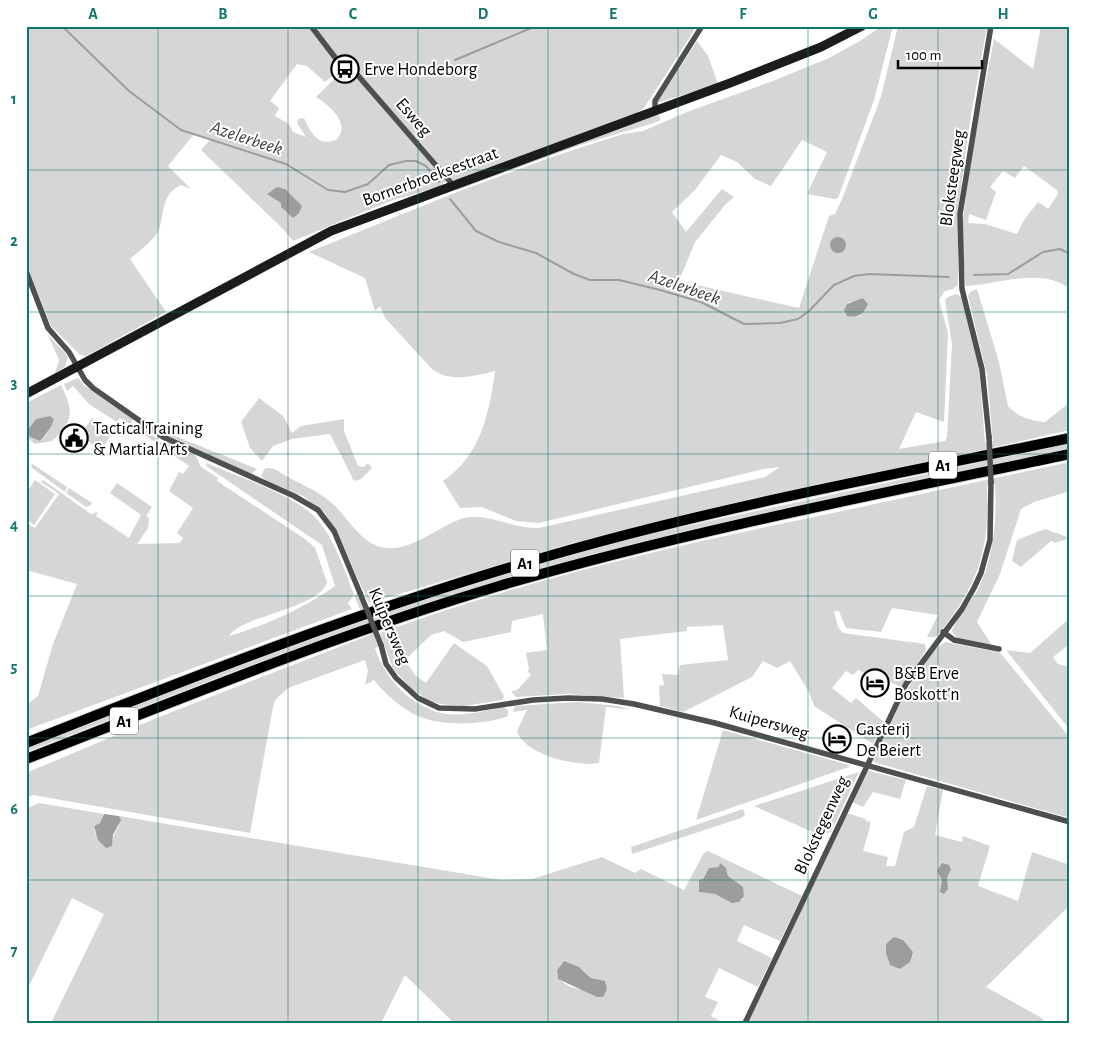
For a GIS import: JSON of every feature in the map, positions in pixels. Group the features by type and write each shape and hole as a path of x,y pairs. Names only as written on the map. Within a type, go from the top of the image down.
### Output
{"highway":[{"name":"A1","path":"26,741 369,612 554,554 719,513 1070,438"},
{"name":"A1","path":"26,759 338,639 500,586 646,546 1070,454"}],"main road":[{"name":"Bornerbroeksestraat","path":"26,394 331,231 655,111 821,47 862,26"}],"street":[{"name":"Esweg","path":"311,26 337,60 354,71 453,185"},
{"path":"655,111 655,100 702,26"},
{"name":"Bloksteegweg","path":"991,26 960,214 959,233 962,289 982,369 989,437 991,482"},
{"name":"Kuipersweg","path":"26,271 48,328 69,352 93,388 164,437 294,496 318,510 334,532 381,645 386,664 396,678 418,698 440,708 475,709 533,700 602,699 634,704 716,723 1070,822"},
{"name":"Blokstegenweg","path":"745,1023 906,684 969,598 983,568 992,528 991,482"},
{"path":"943,632 954,640 999,649"}],"shaded area":[{"path":"26,26 308,26 340,66 340,69 325,82 307,66 297,64 270,101 279,108 275,116 289,124 293,132 306,137 297,123 298,119 304,118 312,133 319,140 329,142 336,140 340,134 340,121 327,105 316,97 342,71 347,69 353,71 446,181 439,187 393,200 293,241 201,150 210,140 194,134 168,166 191,189 181,185 174,189 166,199 159,230 130,259 166,312 86,356 80,355 51,326 26,264"},
{"path":"313,26 697,26 644,108 633,116 458,180 452,180 416,138 340,61"},
{"path":"882,26 893,26 874,100 838,198 807,194 827,152 802,140 771,186 755,179 737,162 721,155 695,190 672,212 686,232 722,189 734,197 725,205 695,242 679,281 799,308 829,216 835,214 842,199 881,97 898,26 987,26 968,133 958,210 958,285 953,289 945,291 939,300 948,333 944,422 916,412 899,449 945,441 947,437 952,344 945,300 956,294 962,297 979,365 985,443 993,441 987,375 968,296 970,292 977,289 999,362 1008,406 1025,418 1045,422 1070,402 1070,430 575,542 369,603 336,531 325,513 303,496 267,482 261,476 264,469 276,470 323,496 338,509 362,536 373,544 385,548 396,548 420,540 464,518 481,517 529,528 539,528 765,477 780,467 764,469 539,523 516,521 482,507 460,508 443,481 456,471 475,446 490,403 495,371 454,377 446,376 432,369 385,318 380,306 375,311 365,278 309,252 457,192 549,158 623,134 643,131 687,112 773,81 829,58","holes":["863,298 868,304 860,316 850,317 845,307 849,302 857,302"]},
{"path":"1041,26 1070,26 1070,289 1059,282 1033,278 1019,278 966,286 962,226 972,152 994,39 1033,69","holes":["1024,166 1057,190 1058,194 1048,209 1038,202 1024,220 1017,234 985,224 968,223 969,214 986,220 996,192 990,187 1003,171 1015,178"]},
{"path":"697,41 708,56 718,84 657,103"},
{"path":"657,113 661,120 654,123 580,145 457,190 455,187"},
{"path":"277,187 285,189 302,206 299,213 293,218 281,207 281,203 267,194"},
{"path":"838,237 844,239 846,245 844,251 838,253 832,251 830,245 832,239"},
{"path":"863,298 868,304 863,313 855,317 847,316 844,310 847,304"},
{"path":"48,335 68,356 65,367 55,373 59,360"},
{"path":"78,378 85,386 133,419 131,425 120,418 117,422 89,404 73,386 67,391 64,384"},
{"path":"61,385 68,401 70,415 65,427 52,441 35,444 26,437 26,403","holes":["50,416 54,419 51,427 40,441 30,437 28,431 36,419"]},
{"path":"259,398 283,416 292,433 301,426 344,419 344,431 358,466 364,467 368,463 372,468 361,479 354,481 330,434 292,439 273,446 262,461 250,448 241,422"},
{"path":"50,416 54,419 51,427 40,441 30,437 27,431 36,419"},
{"path":"92,418 113,432 101,450 80,436"},
{"path":"138,423 162,443 166,442 196,456 201,467 218,478 217,481 305,539 315,548 327,582 321,591 310,599 249,622 229,636 285,615 311,602 335,586 322,545 206,466 207,463 295,502 317,519 329,536 343,565 354,595 348,603 352,609 26,730 26,705 38,696 53,644 77,584 26,570 26,523 35,528 59,494 41,482 43,480 91,514 98,512 96,516 129,538 141,515 110,493 117,483 152,507 146,516 149,518 148,528 137,544 180,543 183,538 177,533 193,508 169,491 179,472 183,474 189,466 133,427"},
{"path":"148,425 257,469 251,474 177,442"},
{"path":"1070,443 1070,449 529,573 370,622 379,646 375,648 379,659 393,681 411,699 422,706 446,714 468,714 504,707 508,710 508,716 477,723 432,721 423,718 409,712 396,702 374,680 365,685 368,671 365,660 288,688 275,700 273,707 250,833 33,795 26,798 26,773 159,717 370,635 366,624 227,674 26,752 26,747 267,653 364,619 354,595 358,594 368,617 519,569 636,537"},
{"path":"1070,462 1070,491 1034,502 1021,509 1000,574 977,622 992,645 964,641 952,631 977,591 987,566 995,525 995,484 987,486 986,530 978,567 962,601 936,637 927,637 938,615 892,608 881,632 846,628 839,611 834,611 838,627 843,633 925,644 926,650 901,688 872,671 867,675 858,670 853,675 846,671 832,688 851,703 856,698 884,722 873,744 814,706 809,692 790,661 777,668 763,661 752,677 683,712 660,706 659,686 664,685 662,674 678,675 680,665 728,660 723,625 687,627 687,631 620,639 624,698 566,694 516,697 511,691 517,690 531,675 528,671 526,653 547,650 543,614 512,621 511,632 463,642 444,631 431,635 405,660 415,675 426,683 454,643 487,666 504,696 502,700 464,706 440,704 428,700 412,689 393,669 380,633 487,597 649,553"},
{"path":"31,463 67,487 65,492 32,468"},
{"path":"35,480 55,494 34,525 26,519 26,493"},
{"path":"69,488 92,503 91,505 86,507 66,493"},
{"path":"1045,529 1070,538 1055,543 1051,541 1021,567 1012,561 1017,540"},
{"path":"1070,618 1070,644 1053,657 1058,664 1070,667 1070,730 1006,650 1030,653"},
{"path":"945,642 998,652 1002,655 1070,738 1070,818 873,762 913,679 934,651"},
{"path":"578,702 618,706 630,710 606,707 599,763 578,763 552,758 530,747 517,731 527,710 513,712 515,706"},
{"path":"723,730 849,765 849,767 696,820"},
{"path":"865,770 906,780 900,799 873,792 863,807 852,802"},
{"path":"859,772 831,832 819,835 754,806"},
{"path":"927,786 943,790 935,835 962,842 963,836 990,846 978,886 1018,901 1032,852 1070,865 1070,905 986,987 1040,1017 1046,1023 748,1023 847,813 865,819 867,822 870,821 863,851 888,857 886,866 895,866 904,832 914,827"},
{"path":"39,803 104,814 100,823 94,826 95,833 113,841 120,822 119,816 501,880 532,879 602,857 635,873 641,869 684,890 704,853 708,851 802,896 780,941 744,925 737,941 772,958 758,987 719,968 705,997 718,1002 711,1016 724,1023 454,1023 405,975 381,1023 51,1023 104,914 72,898 26,992 26,809","holes":["709,868 726,868 728,876 737,883 743,899 736,903 715,894 699,892 699,880 702,880","562,963 583,970 591,978 605,982 607,989 587,990 567,985 557,976 557,970"]},
{"path":"743,809 745,815 741,818 632,854 631,847"},
{"path":"104,814 119,816 121,820 113,835 112,846 106,848 98,840 94,826 100,823"},
{"path":"720,863 726,868 728,876 743,887 744,896 739,902 732,903 715,894 699,892 699,880 703,879 709,868 719,867"},
{"path":"942,863 949,865 951,869 947,878 948,889 944,894 940,892 942,880 937,871"},
{"path":"894,937 903,940 913,952 910,962 900,969 890,965 886,953 886,944"},
{"path":"564,961 579,967 591,978 605,981 607,989 603,997 597,997 558,979 557,970"}],"waterway":[{"name":"Azelerbeek","path":"62,26 129,91 181,130 286,164 328,190 345,192 368,184 389,165 406,161 416,161 426,166 439,182"},
{"path":"455,60 536,26"},
{"name":"Azelerbeek","path":"450,199 476,231 499,242 536,253 574,274 590,280 619,280 701,302 744,324 780,323 798,319 809,311 834,285 854,276 869,274 949,277"},
{"name":"Azelerbeek","path":"974,275 1008,274 1043,252 1060,249 1070,254"}],"place":[{"name":"Erve Hondeborg","path":"345,69"},
{"name":"TacticalTraining & MartialArts","path":"74,438"},
{"name":"B&B Erve Boskott'n","path":"875,683"},
{"name":"Gasterij De Beiert","path":"837,739"}]}
